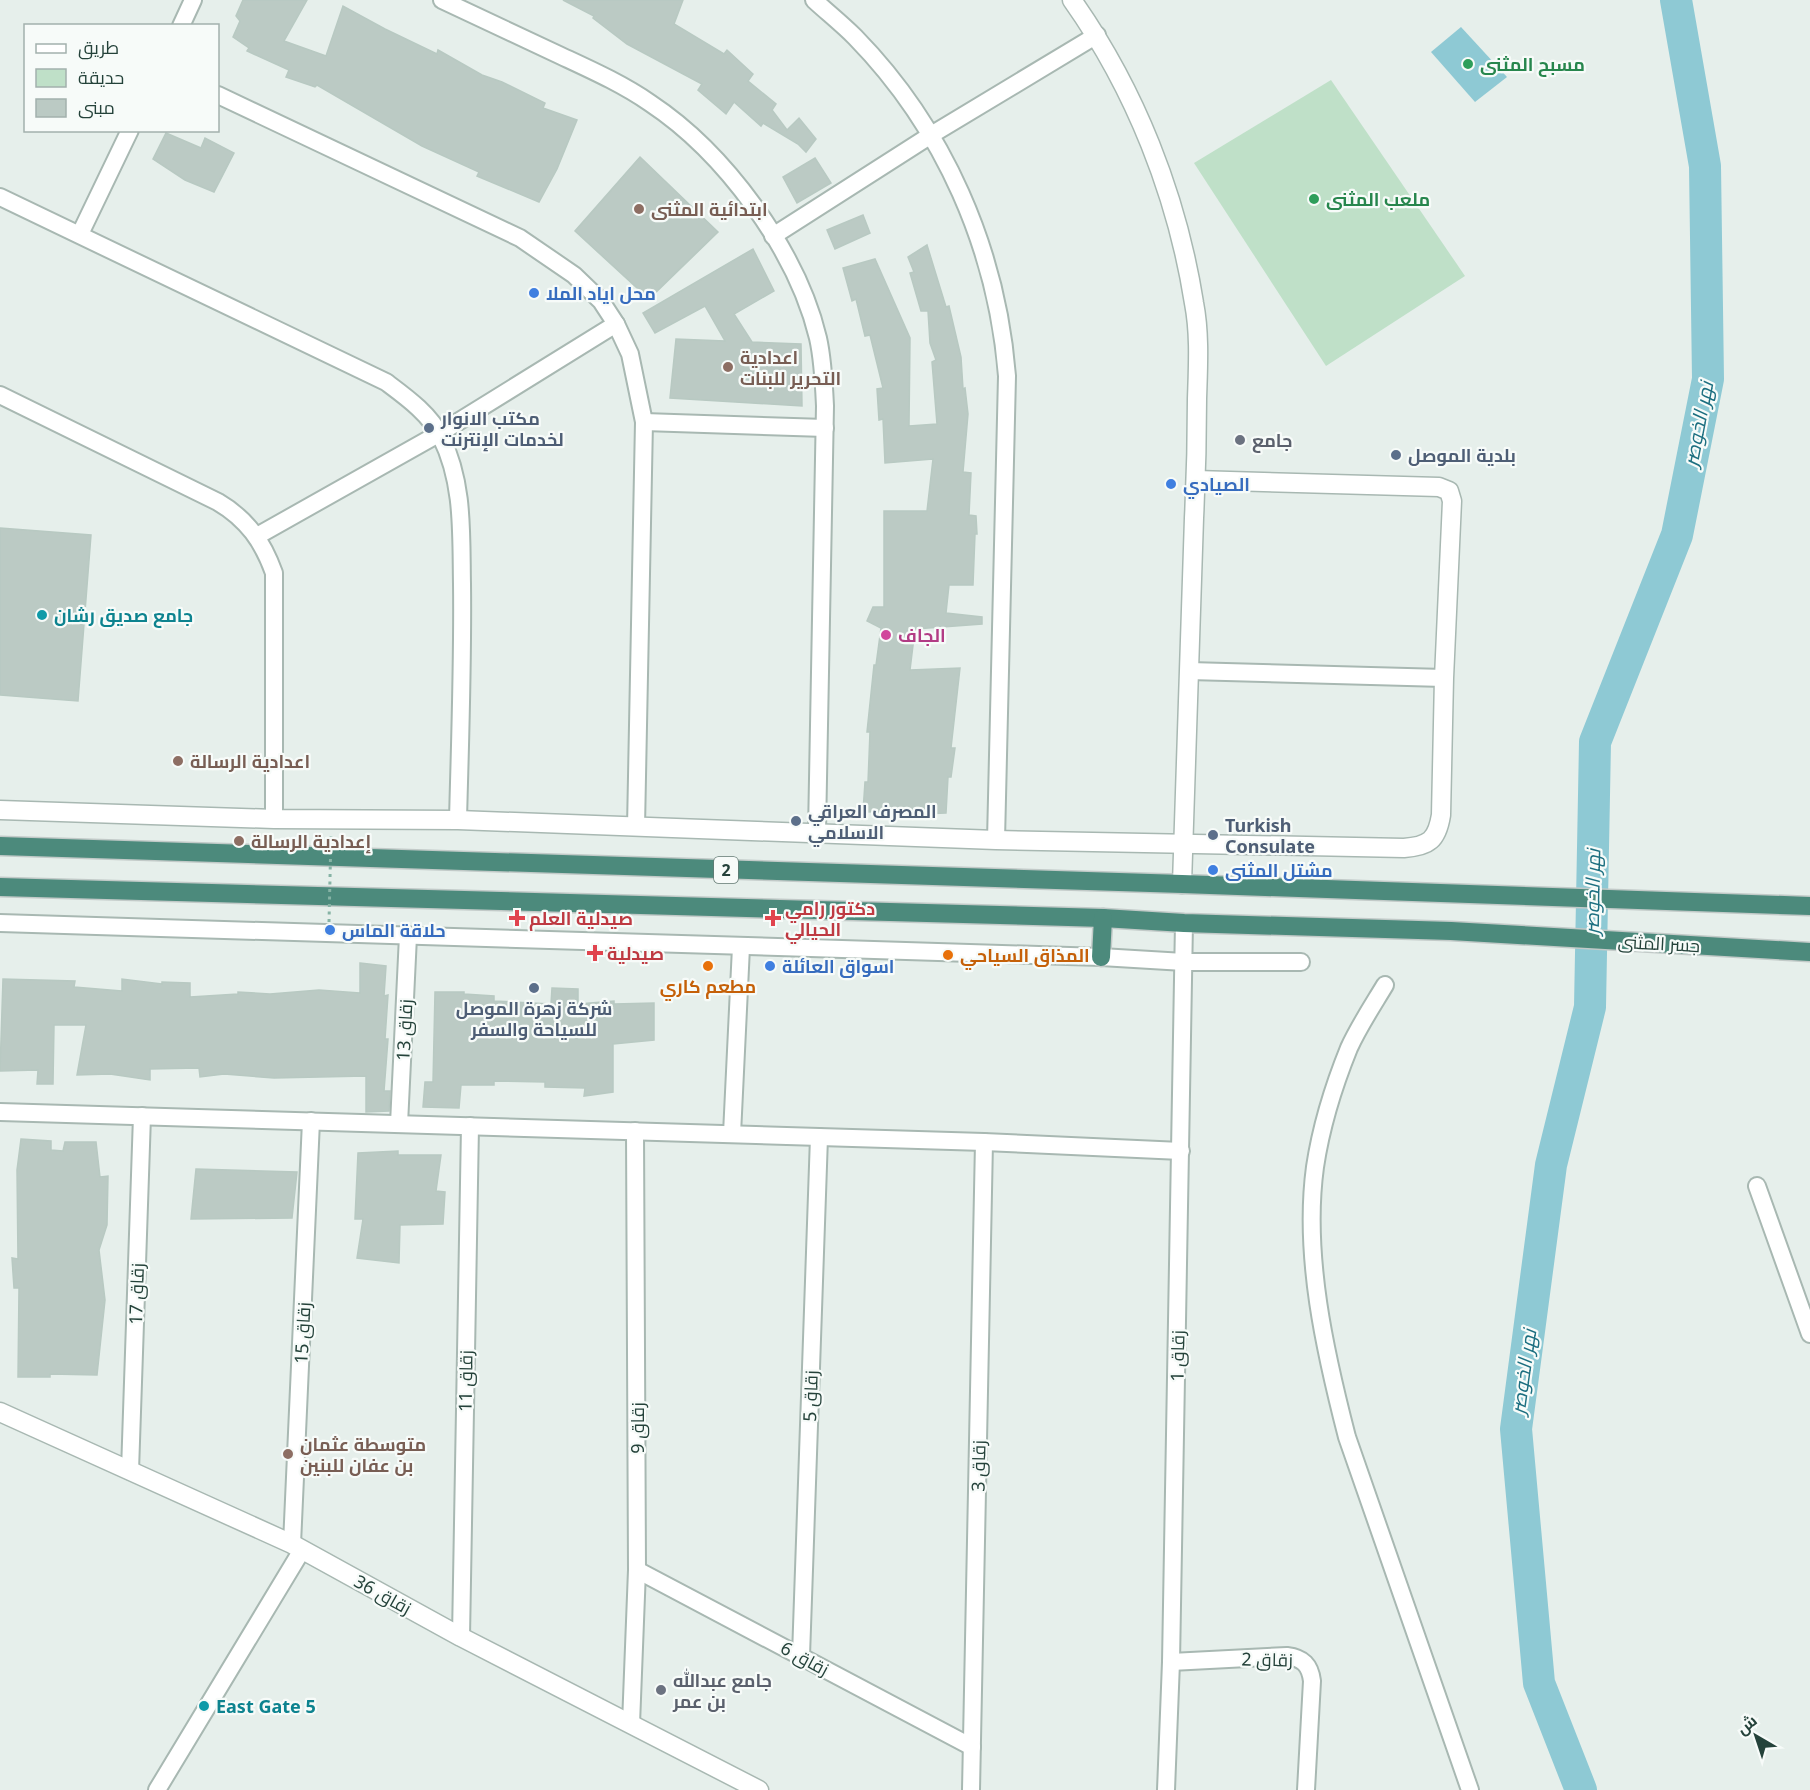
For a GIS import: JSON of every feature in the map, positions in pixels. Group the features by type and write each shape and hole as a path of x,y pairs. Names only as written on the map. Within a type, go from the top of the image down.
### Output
{"highway":[{"name":"2","path":"0,846 1808,905"},
{"name":"2","path":"0,887 1103,918 1184,923"},
{"path":"1101,957 1103,918"},
{"name":"جسر المثنى","path":"1184,923 1451,932 1724,946 1808,953"}],"street":[{"path":"182,24 194,0"},
{"path":"442,0 613,81 650,103 683,128 714,157 773,236 790,264 806,301 818,338 824,382 817,832"},
{"path":"814,0 855,37 896,84 932,135 960,190 983,247 999,307 1004,339 1006,388 996,840"},
{"path":"1072,0 1097,35 1133,104 1163,177 1181,238 1195,304 1198,358 1196,480 1182,884"},
{"path":"773,236 932,135 1097,35"},
{"path":"219,95 520,238 574,275 601,301 616,324 630,354 644,422 636,827"},
{"path":"80,234 129,132"},
{"path":"0,197 386,382 412,402 440,433 457,480 461,507 463,620 458,820"},
{"path":"256,536 440,433 616,324"},
{"path":"0,395 218,502 245,522 256,536 267,554 273,573 274,819"},
{"path":"644,422 825,428"},
{"path":"0,810 274,819 458,820 1183,845 1404,848 1420,847 1431,841 1438,830 1441,815 1452,501 1449,491 1439,487 1196,480"},
{"path":"1189,671 1444,678"},
{"path":"0,923 1101,957 1184,962 1300,962"},
{"name":"زقاق 1","path":"1166,1790 1182,1150 1184,923"},
{"name":"زقاق 13","path":"399,1124 408,936"},
{"path":"732,1134 741,947"},
{"path":"1385,985 1350,1047 1334,1090 1315,1166 1312,1198 1314,1256 1325,1344 1347,1437 1470,1790"},
{"path":"0,1112 1182,1150"},
{"name":"زقاق 17","path":"130,1471 142,1116"},
{"name":"زقاق 15","path":"297,1547 312,1121"},
{"name":"زقاق 11","path":"461,1637 470,1126"},
{"name":"زقاق 9","path":"631,1724 637,1570 635,1131"},
{"name":"زقاق 5","path":"801,1656 819,1137"},
{"name":"زقاق 3","path":"971,1790 984,1142"},
{"path":"1757,1186 1810,1334"},
{"name":"زقاق 36","path":"0,1412 297,1547 461,1637 759,1790"},
{"path":"157,1790 297,1547"},
{"name":"زقاق 6","path":"637,1570 972,1747"},
{"name":"زقاق 2","path":"1171,1662 1287,1656 1297,1657 1306,1663 1311,1671 1312,1681 1306,1790"}],"path":[{"path":"329,922 331,835"}],"green space":[{"name":"ملعب المثنى","path":"1331,80 1465,276 1326,366 1194,163"}],"water":[{"name":"مسبح المثنى","path":"1461,27 1507,77 1475,102 1431,52"}],"building":[{"path":"243,0 307,0 284,41 326,56 343,6 437,54 438,50 482,75 545,103 543,108 577,120 557,169 539,202 477,176 479,172 422,146 317,85 315,87 286,77 289,70 247,51 249,48 233,37 240,21 236,16"},
{"path":"563,0 683,0 674,24 724,54 727,50 753,74 748,81 776,104 772,110 787,130 799,118 816,139 806,152 798,144 763,123 761,126 734,102 726,114 698,90 702,84 627,44 593,18 594,16"},
{"path":"166,133 201,148 205,138 234,153 214,192 185,180 153,159"},
{"path":"640,157 718,232 649,299 575,231"},
{"path":"815,158 831,183 797,203 783,177"},
{"path":"863,215 870,233 835,249 827,230"},
{"path":"927,245 946,307 949,306 961,357 963,389 965,388 968,414 963,472 971,473 969,515 976,516 977,534 975,534 973,585 949,585 946,613 982,617 982,624 915,629 910,670 960,668 951,748 955,748 951,777 948,777 946,813 863,812 865,782 868,782 870,732 867,732 874,665 876,665 881,628 867,621 873,607 884,607 884,511 927,511 933,459 885,463 883,419 879,420 877,389 883,388 870,335 865,336 856,299 852,301 843,268 875,259 910,338 909,426 937,424 932,362 936,360 930,343 928,311 921,311 910,273 914,272 908,257"},
{"path":"753,249 774,291 734,314 752,342 801,344 802,406 670,398 676,339 725,341 705,306 655,333 643,313"},
{"name":"جامع صديق رشان","path":"0,528 91,535 78,701 0,695"},
{"path":"360,963 386,966 384,996 388,995 385,1039 388,1039 384,1091 390,1091 389,1111 366,1112 366,1076 274,1078 224,1074 200,1077 199,1068 150,1069 150,1080 110,1074 77,1075 86,1025 54,1025 53,1084 37,1084 38,1070 0,1071 3,979 75,981 74,987 122,991 122,979 162,984 162,982 190,983 190,997 238,994 238,992 270,994 319,990 360,993"},
{"path":"552,988 578,989 578,1004 614,1001 614,1004 654,1003 654,1040 613,1044 613,1092 584,1096 585,1088 545,1087 545,1082 494,1081 494,1085 461,1085 459,1108 423,1107 425,1082 433,1082 435,992 464,992 464,994 494,996 494,1001 551,1004"},
{"path":"21,1139 51,1141 51,1150 63,1151 65,1142 96,1142 100,1177 108,1176 107,1225 99,1250 105,1300 97,1375 50,1374 50,1377 18,1377 19,1288 14,1288 12,1258 18,1259 17,1170"},
{"path":"398,1151 398,1155 441,1155 436,1191 445,1192 443,1224 400,1225 399,1263 357,1258 363,1219 355,1219 358,1153"},
{"path":"196,1169 297,1172 292,1218 191,1219"}],"waterway":[{"name":"نهر الخوصر","path":"1581,1790 1539,1683 1516,1429 1551,1165 1590,1007 1595,742 1677,535 1708,379 1705,166 1676,0"}],"place":[{"name":"مسبح المثنى","path":"1468,64"},
{"name":"ملعب المثنى","path":"1314,199"},
{"name":"ابتدائية المثنى","path":"639,209"},
{"name":"محل اياد الملا","path":"534,293"},
{"name":"اعدادية التحرير للبنات","path":"728,367"},
{"name":"مكتب الانوار لخدمات الإنترنت","path":"429,428"},
{"name":"جامع","path":"1240,440"},
{"name":"بلدية الموصل","path":"1396,455"},
{"name":"الصيادي","path":"1171,484"},
{"name":"جامع صديق رشان","path":"42,615"},
{"name":"الجاف","path":"886,635"},
{"name":"اعدادية الرسالة","path":"178,761"},
{"name":"المصرف العراقي الاسلامي","path":"796,821"},
{"name":"Turkish Consulate","path":"1213,835"},
{"name":"إعدادية الرسالة","path":"239,841"},
{"name":"مشتل المثنى","path":"1213,870"},
{"name":"صيدلية العلم","path":"517,918"},
{"name":"دكتور رامي الحيالي","path":"773,918"},
{"name":"حلاقة الماس","path":"330,930"},
{"name":"صيدلية","path":"595,953"},
{"name":"المذاق السياحي","path":"948,955"},
{"name":"مطعم كاري","path":"708,966"},
{"name":"اسواق العائلة","path":"770,966"},
{"name":"شركة زهرة الموصل للسياحة والسفر","path":"534,988"},
{"name":"متوسطة عثمان بن عفان للبنين","path":"288,1454"},
{"name":"جامع عبدالله بن عمر","path":"661,1690"},
{"name":"East Gate 5","path":"204,1706"}]}
